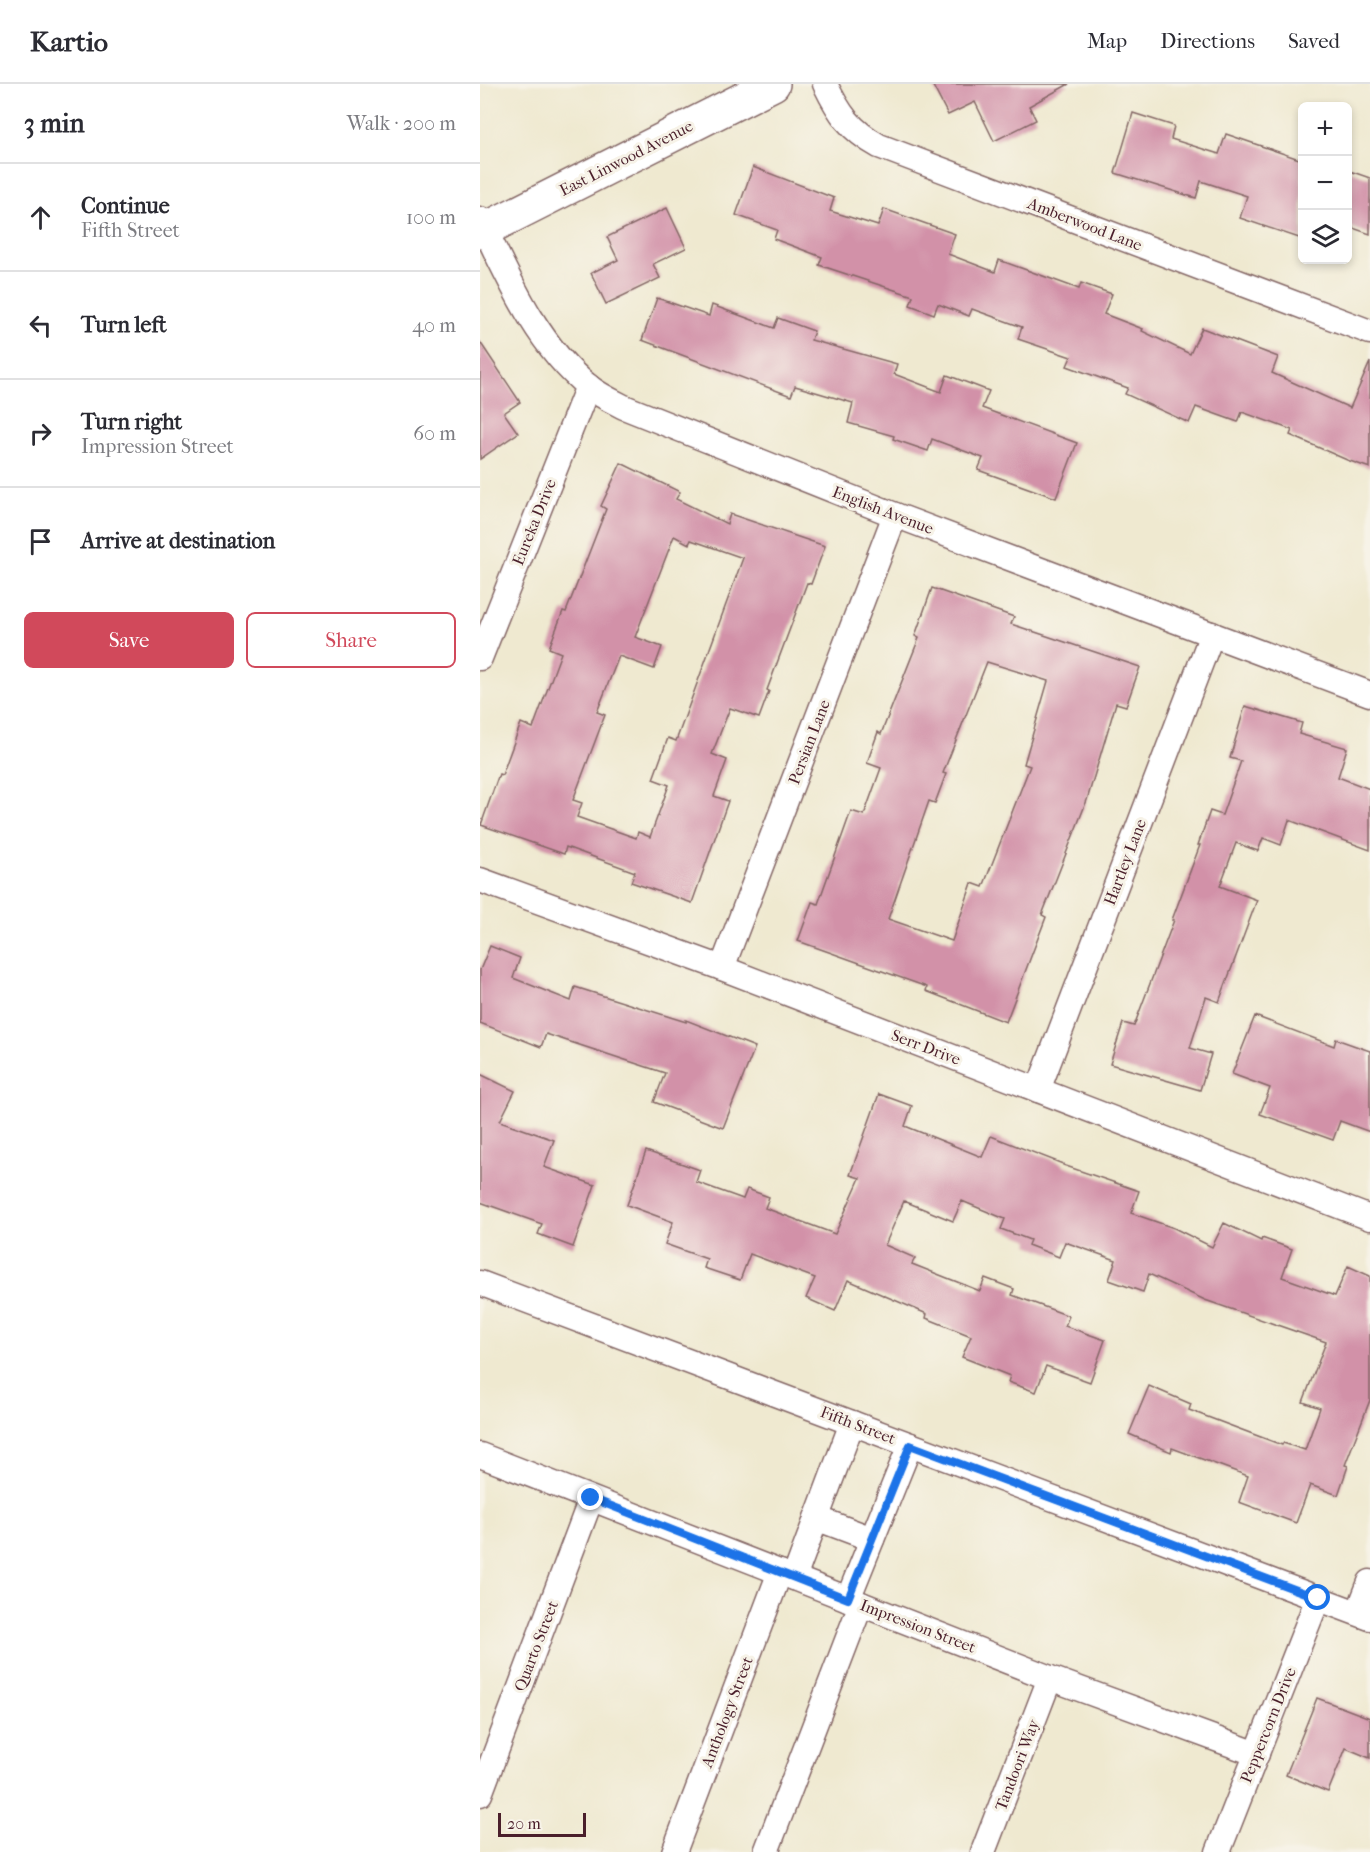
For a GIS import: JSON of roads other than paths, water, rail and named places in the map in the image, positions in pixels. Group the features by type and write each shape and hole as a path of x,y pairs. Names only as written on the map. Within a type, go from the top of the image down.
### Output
{"street":[{"name":"East Linwood Avenue","path":"482,227 772,84"},
{"name":"Amberwood Lane","path":"825,84 841,115 849,125 879,146 1370,332"},
{"name":"English Avenue","path":"482,227 543,335 565,363 588,386 608,399 895,515 1370,694"},
{"name":"Eureka Drive","path":"480,658 588,386"},
{"name":"Persian Lane","path":"722,969 895,515"},
{"name":"Hartley Lane","path":"1038,1090 1212,633"},
{"name":"Serr Drive","path":"480,880 722,969 1370,1218"},
{"name":"Fifth Street","path":"480,1283 1364,1616"},
{"name":"Anthology Street","path":"674,1852 787,1575 816,1518 852,1423"},
{"path":"766,1852 855,1601 872,1539 910,1445"},
{"name":"Impression Street","path":"480,1455 1050,1678 1257,1754"},
{"name":"Quarto Street","path":"480,1794 591,1498"},
{"path":"816,1518 872,1539"},
{"path":"1364,1616 1370,1582"},
{"name":"Peppercorn Drive","path":"1218,1852 1318,1598"},
{"name":"Tandoori Way","path":"983,1852 1050,1678"}]}
